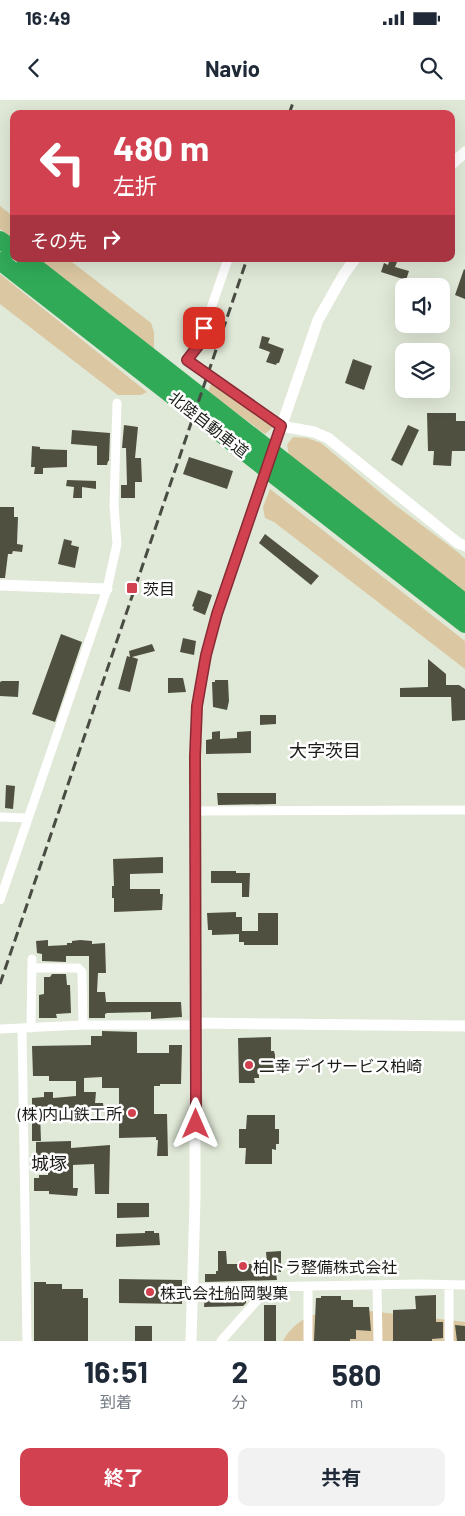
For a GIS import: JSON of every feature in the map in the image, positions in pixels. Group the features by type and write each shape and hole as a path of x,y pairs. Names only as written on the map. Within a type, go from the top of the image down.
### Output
{"highway":[{"name":"北陸自動車道","path":"0,261 465,624"},
{"name":"北陸自動車道","path":"29,262 465,602"}],"street":[{"path":"455,161 465,152"},
{"path":"227,262 198,346 187,360 281,426 314,432 328,438 458,543 465,546"},
{"path":"191,1341 196,1199 195,811 197,706 206,655 219,606 318,320 353,262"},
{"path":"0,900 107,589 117,544 114,506 118,403"},
{"path":"0,585 107,589"},
{"path":"195,811 465,810"},
{"path":"0,817 27,818"},
{"path":"32,1028 32,963 78,968 82,972 83,1025"},
{"path":"0,1029 195,1023 465,1026"},
{"path":"22,1028 27,1341"},
{"path":"377,1285 378,1341"},
{"path":"448,1285 449,1341"},
{"path":"193,1288 465,1285"},
{"path":"308,1286 308,1341"},
{"path":"221,1341 260,1297 283,1287"}],"shaded area":[{"path":"0,206 10,214 10,236 0,229"},
{"path":"43,262 72,262 151,323 154,332 154,349"},
{"path":"0,274 147,392 141,395 118,395 0,304"},
{"path":"213,379 269,422 272,428 265,434 208,392"},
{"path":"293,437 307,438 321,443 395,505 459,553 465,559 465,592 289,455 287,445"},
{"path":"270,489 465,641 465,669 274,522 265,518 263,507"},
{"path":"344,1308 465,1322 465,1341 283,1341 294,1326 301,1321 326,1311"}],"building":[{"path":"389,262 397,262 395,267 409,271 407,278 400,278 381,272 384,263 388,265"},
{"path":"465,270 465,299 455,295"},
{"path":"262,336 270,338 268,343 284,349 279,363 276,365 266,362 270,352 259,348"},
{"path":"353,359 372,366 364,390 345,383"},
{"path":"427,413 456,413 456,421 465,421 465,451 452,451 451,466 433,465 434,451 428,451"},
{"path":"124,425 138,427 135,458 141,458 142,482 135,482 135,498 121,498 121,485 127,485 126,448 122,448"},
{"path":"408,425 419,430 402,466 391,460"},
{"path":"72,430 110,433 109,461 107,465 97,465 97,446 71,444"},
{"path":"32,446 40,447 40,449 67,450 67,467 43,468 43,474 34,474 35,467 31,467"},
{"path":"189,457 233,471 227,489 183,474"},
{"path":"67,480 96,481 96,489 82,487 82,498 73,498 74,487 66,486"},
{"path":"0,507 14,507 14,517 18,517 17,544 23,545 22,552 13,551 12,554 8,554 5,578 0,578"},
{"path":"265,534 319,576 311,585 259,543"},
{"path":"64,539 72,541 71,545 79,547 75,568 58,564"},
{"path":"198,590 212,595 205,615 193,610 194,607 192,606"},
{"path":"61,634 82,642 55,722 32,714"},
{"path":"183,638 196,641 194,655 180,652"},
{"path":"152,644 155,651 132,657 138,659 130,692 118,689 127,656 130,657 129,651"},
{"path":"428,659 446,674 446,685 459,685 465,689 465,720 452,721 451,697 400,697 400,688 428,687"},
{"path":"168,678 183,678 186,692 168,693"},
{"path":"215,680 228,680 229,701 227,710 213,707 212,682 215,682"},
{"path":"19,681 18,697 0,696 0,682"},
{"path":"260,715 276,715 276,724 260,725"},
{"path":"220,731 220,739 237,738 237,732 251,731 251,753 206,754 206,740 212,739 212,732"},
{"path":"6,785 15,786 13,809 5,808"},
{"path":"217,793 276,793 276,804 218,805"},
{"path":"163,857 163,873 130,874 130,889 160,889 160,894 163,894 162,910 114,912 114,898 112,898 112,886 114,886 113,859"},
{"path":"211,871 250,873 249,897 242,897 242,883 211,883"},
{"path":"236,912 236,917 242,917 242,931 258,931 258,913 278,913 278,945 244,945 244,942 239,942 239,934 212,935 212,930 208,930 207,913"},
{"path":"48,940 48,946 67,945 67,943 72,943 72,941 80,940 92,941 92,944 105,943 106,973 98,973 97,992 105,992 106,1002 181,1002 182,1017 151,1019 151,1012 107,1013 105,1018 89,1018 89,956 66,956 66,962 42,961 42,954 37,953 36,941"},
{"path":"52,974 66,974 67,985 70,985 71,1013 56,1014 57,1018 39,1018 39,995 44,994 44,977 50,977"},
{"path":"102,1031 137,1032 137,1053 169,1053 169,1045 182,1045 181,1084 160,1084 160,1086 154,1086 154,1114 167,1114 168,1156 157,1156 158,1140 156,1140 156,1137 119,1138 119,1088 102,1088 102,1077 84,1078 84,1092 96,1092 95,1103 103,1103 104,1112 40,1113 41,1141 32,1141 32,1098 44,1097 44,1092 53,1092 53,1098 76,1096 76,1081 49,1081 49,1076 33,1076 32,1046 91,1045 91,1036 102,1036"},
{"name":"二幸 デイサービス柏崎","path":"271,1037 271,1051 274,1051 275,1055 275,1070 259,1070 259,1078 254,1078 255,1083 239,1083 238,1038"},
{"path":"247,1115 275,1115 275,1129 279,1129 279,1144 276,1144 276,1150 272,1149 272,1164 245,1164 246,1148 239,1148 239,1129 246,1129"},
{"path":"71,1141 71,1148 110,1145 109,1194 95,1194 94,1164 73,1165 73,1188 78,1188 77,1196 49,1194 49,1191 34,1191 34,1178 39,1178 39,1175 48,1175 48,1159 36,1157 36,1142"},
{"path":"117,1203 149,1203 149,1217 117,1218"},
{"path":"145,1231 159,1233 160,1245 116,1247 116,1234 145,1233"},
{"path":"218,1251 226,1251 227,1264 267,1264 266,1252 281,1251 281,1272 276,1272 277,1280 205,1282 205,1274 216,1274 216,1271 218,1271"},
{"name":"株式会社船岡製菓","path":"119,1279 182,1280 182,1304 119,1303"},
{"path":"34,1282 62,1284 62,1289 83,1289 83,1298 88,1298 88,1341 34,1341"},
{"path":"246,1293 246,1303 243,1306 204,1307 205,1294"},
{"path":"436,1295 436,1322 443,1322 443,1338 432,1339 432,1341 393,1341 393,1310 416,1309 415,1296"},
{"path":"321,1296 341,1296 341,1300 353,1300 353,1307 369,1307 371,1331 356,1330 356,1339 350,1339 350,1341 314,1341 316,1298 321,1298"},
{"path":"264,1305 276,1305 276,1341 264,1341"},
{"path":"455,1325 465,1326 465,1341 457,1341"},
{"path":"135,1326 152,1326 152,1341 135,1341"}],"railway":[{"path":"290,110 294,100"},
{"path":"0,984 246,262"}],"place":[{"name":"茨目","path":"132,588"},
{"name":"二幸 デイサービス柏崎","path":"249,1065"},
{"name":"(株)内山鉄工所","path":"132,1113"},
{"name":"柏トラ整備株式会社","path":"243,1266"},
{"name":"株式会社船岡製菓","path":"150,1292"}],"district":[{"name":"大字茨目","path":"325,750"},
{"name":"城塚","path":"49,1163"}],"route":[{"path":"196,1124 195,756 197,706 206,655 217,614 281,426 187,360 198,346 204,328"}]}
